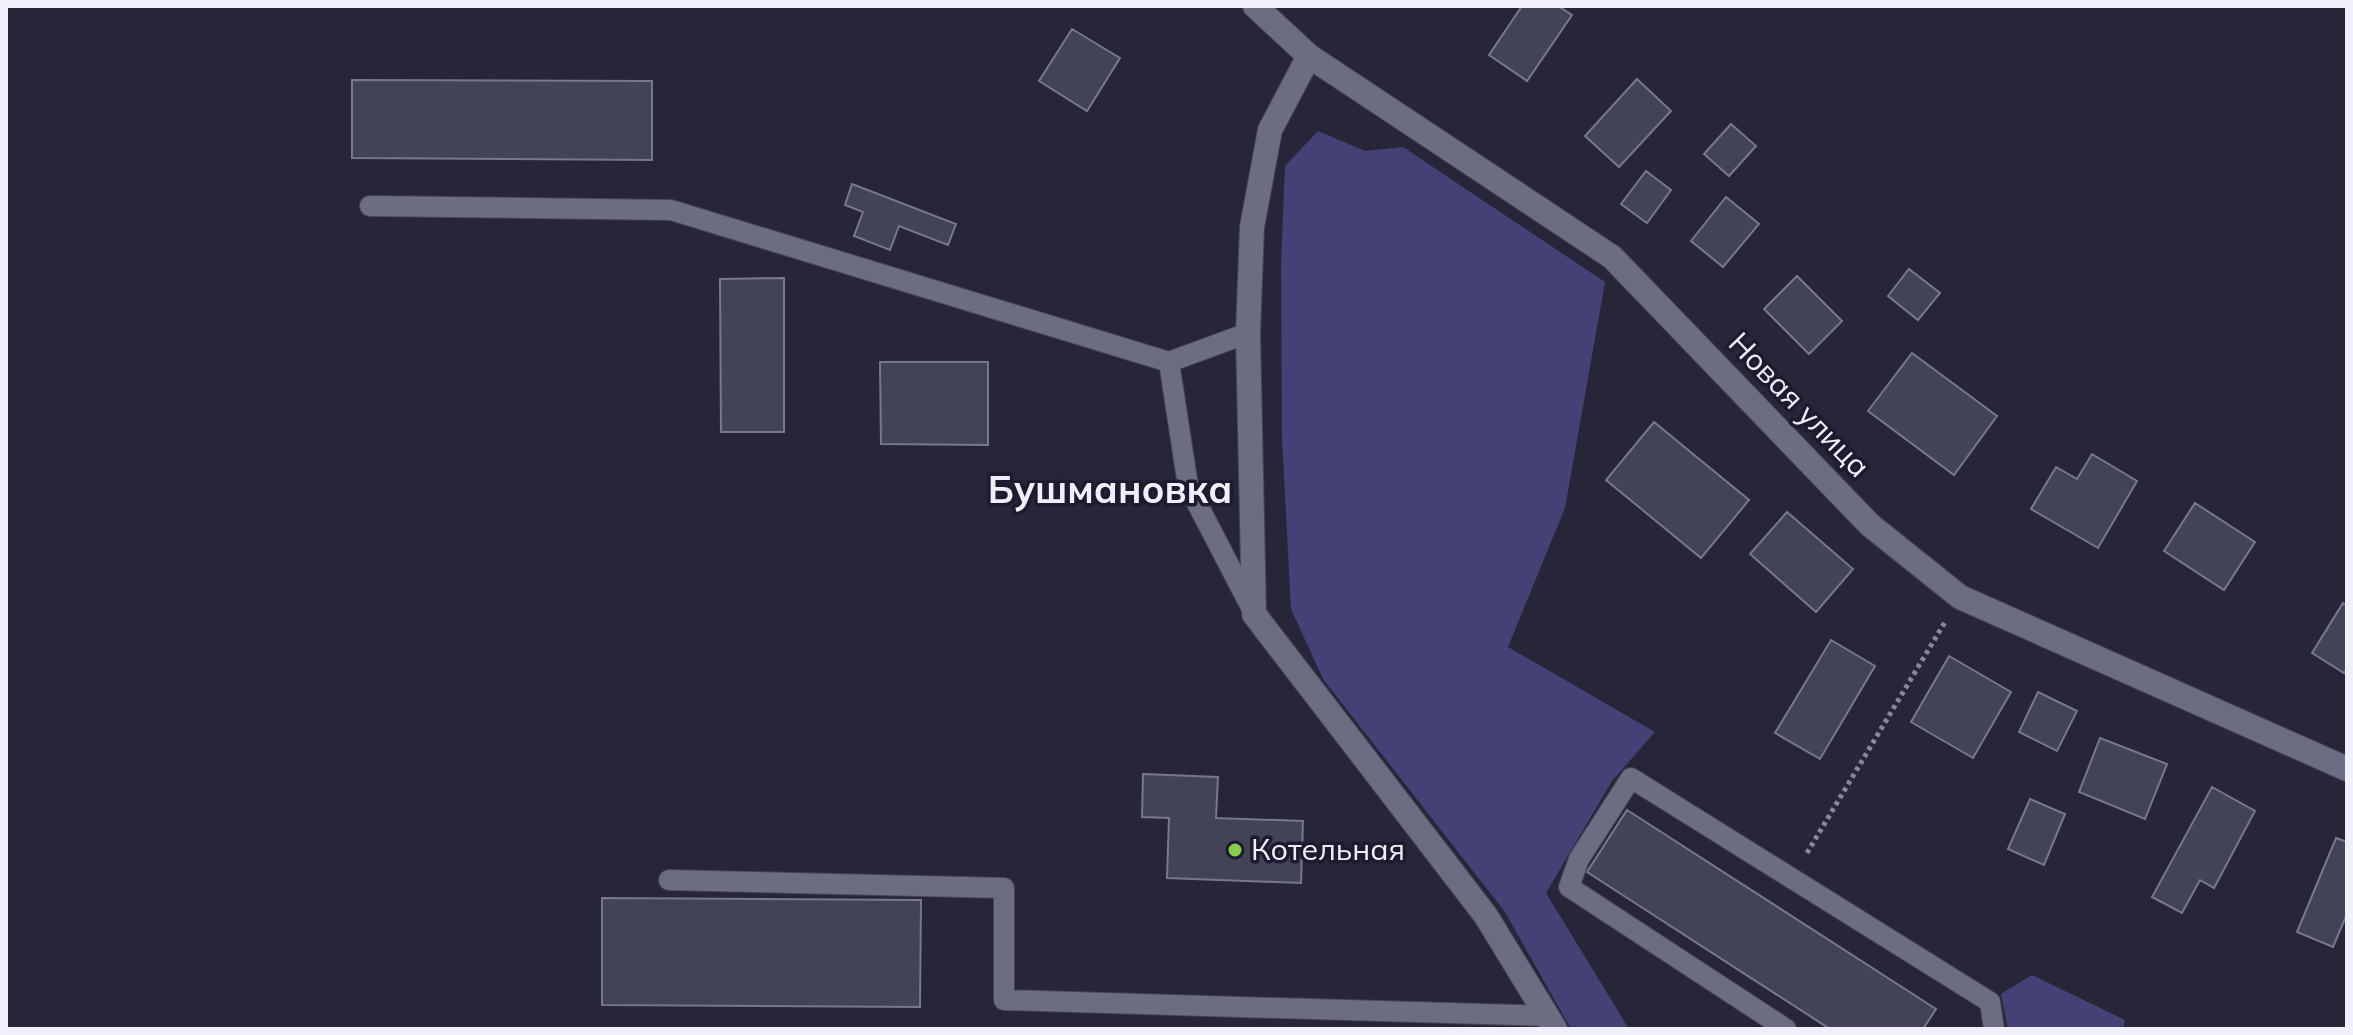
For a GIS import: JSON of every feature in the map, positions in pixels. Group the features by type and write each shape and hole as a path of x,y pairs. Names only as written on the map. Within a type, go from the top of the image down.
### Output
{"street":[{"name":"Новая улица","path":"1255,6 1309,56 1612,257 1870,525 1960,597 2347,769"},
{"path":"1309,56 1270,130 1252,227 1248,333 1254,614 1486,916 1552,1022"}],"lane":[{"path":"370,206 671,210 1169,362 1248,333"},
{"path":"1169,362 1188,486 1254,614"},
{"path":"1786,1029 1569,887 1579,859 1631,778 1990,1002 1994,1029"},
{"path":"669,880 1004,888 1004,1000 1332,1019 1552,1022"}],"path":[{"path":"1792,878 1960,597"}],"shaded area":[{"path":"1318,131 1365,151 1403,147 1605,282 1565,508 1508,647 1655,732 1612,781 1546,893 1629,1029 1571,1029 1505,912 1323,679 1291,609 1282,438 1281,263 1285,166"},
{"path":"2032,975 2125,1020 2123,1029 2008,1029 2001,994"}],"building":[{"path":"1522,6 1558,6 1572,15 1527,81 1489,55"},
{"path":"1072,29 1120,58 1087,111 1039,81"},
{"path":"1637,79 1671,111 1619,167 1585,136"},
{"path":"352,80 652,81 652,160 352,158"},
{"path":"1731,124 1756,146 1729,176 1704,154"},
{"path":"1646,171 1671,190 1647,223 1621,204"},
{"path":"852,184 956,224 948,245 899,226 890,250 854,236 863,212 845,205"},
{"path":"1726,197 1759,224 1723,267 1691,241"},
{"path":"1909,269 1940,293 1918,320 1888,296"},
{"path":"1797,276 1842,321 1809,354 1764,309"},
{"path":"784,278 784,432 721,432 720,279"},
{"path":"1912,353 1997,416 1954,475 1868,411"},
{"path":"880,362 988,362 988,445 881,444"},
{"path":"1654,422 1749,500 1701,558 1606,480"},
{"path":"2092,454 2137,481 2098,548 2031,509 2056,467 2077,479"},
{"path":"2195,503 2255,542 2224,590 2164,551"},
{"path":"1787,512 1853,569 1816,612 1750,554"},
{"path":"2343,603 2347,606 2347,668 2344,673 2312,653"},
{"path":"1831,640 1875,666 1820,759 1775,733"},
{"path":"1949,656 2011,692 1973,758 1911,722"},
{"path":"2038,692 2077,711 2057,751 2019,732"},
{"path":"2100,738 2167,764 2145,819 2079,792"},
{"name":"Котельная","path":"1143,774 1218,777 1216,818 1303,821 1301,883 1167,878 1169,818 1142,817"},
{"path":"2212,787 2255,811 2214,888 2200,880 2182,913 2152,897"},
{"path":"2030,799 2065,814 2044,865 2008,849"},
{"path":"1627,810 1936,1009 1923,1029 1830,1029 1587,872"},
{"path":"2336,838 2347,842 2347,914 2333,947 2297,932"},
{"path":"602,898 921,900 920,1007 602,1005"}],"place":[{"name":"Котельная","path":"1235,850"}],"district":[{"name":"Бушмановка","path":"1110,490"}]}
